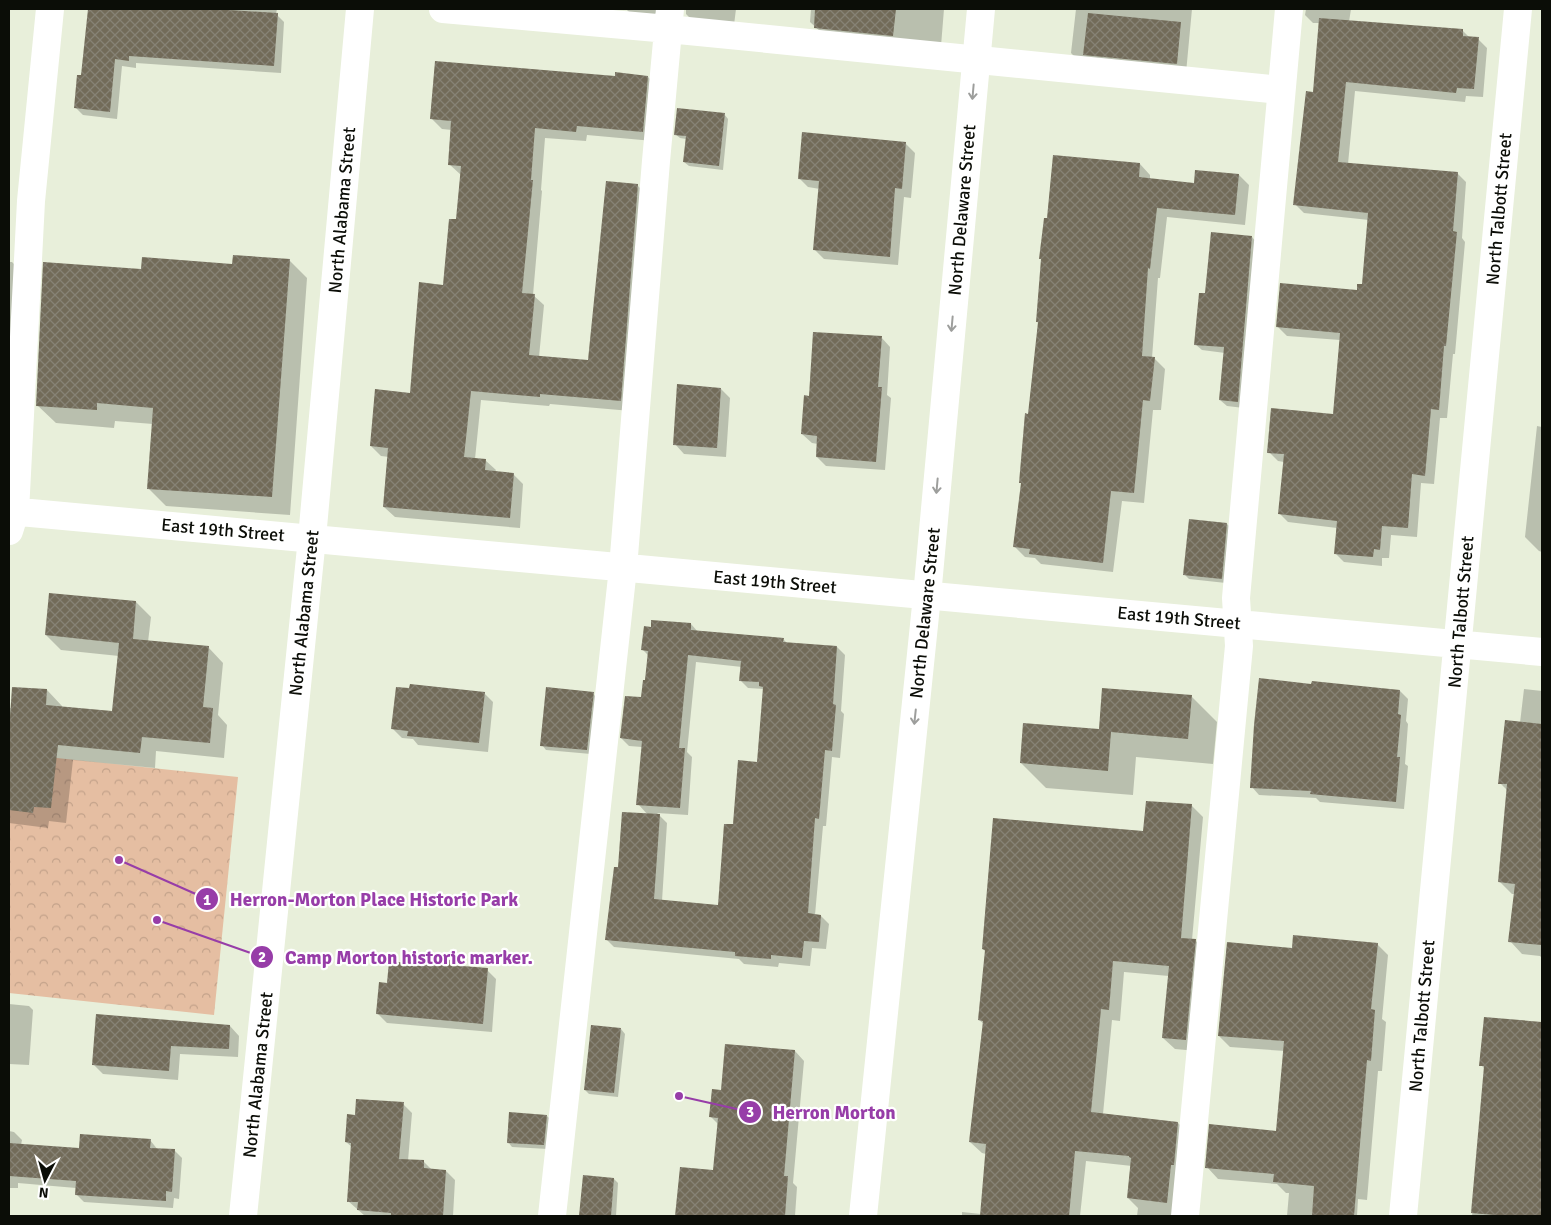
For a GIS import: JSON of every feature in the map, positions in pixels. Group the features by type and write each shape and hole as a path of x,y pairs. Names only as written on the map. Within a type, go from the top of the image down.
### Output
{"street":[{"path":"11,518 31,201 50,9"},
{"name":"North Alabama Street","path":"243,1216 312,538 360,9"},
{"path":"443,9 669,19 976,60 1281,90"},
{"name":"North Delaware Street","path":"863,1216 927,596 981,9"},
{"path":"1185,1216 1239,646 1236,598 1289,9"},
{"name":"North Talbott Street","path":"1404,1216 1518,9"},
{"path":"552,1216 623,568 669,19"},
{"name":"East 19th Street","path":"11,518 312,538 1542,652"}],"green space":[{"path":"9,753 238,777 214,1015 9,993"}],"building":[{"path":"88,9 213,9 278,13 274,66 129,56 129,61 115,59 110,112 74,108 77,75 81,75"},
{"path":"815,9 896,9 893,36 814,28"},
{"path":"1088,13 1181,22 1177,64 1083,55"},
{"path":"1319,18 1463,29 1463,36 1479,37 1474,89 1457,88 1456,93 1346,82 1338,162 1458,172 1453,231 1457,232 1446,346 1444,346 1439,410 1431,409 1425,476 1412,474 1408,528 1382,526 1380,550 1374,549 1373,557 1334,554 1337,521 1278,514 1284,454 1267,453 1271,408 1333,414 1340,333 1276,327 1280,283 1357,290 1357,284 1362,284 1368,213 1293,205 1306,91 1313,92"},
{"path":"435,61 615,76 615,72 648,76 643,132 577,126 576,132 535,128 531,180 533,180 522,293 535,294 529,355 588,360 606,181 638,184 621,401 540,394 540,397 471,391 464,457 486,459 485,470 514,473 510,518 383,507 388,448 370,446 375,389 410,393 419,282 443,285 449,219 456,219 461,166 448,165 451,121 430,119"},
{"path":"677,108 725,113 719,166 683,162 686,136 674,135"},
{"path":"802,132 906,142 902,189 895,188 890,257 813,250 819,181 798,179"},
{"path":"1053,155 1140,163 1139,177 1194,183 1195,170 1239,174 1235,215 1157,208 1150,269 1148,268 1142,356 1155,357 1150,401 1143,400 1134,493 1111,491 1103,563 1029,554 1030,549 1013,547 1021,483 1019,483 1025,413 1028,414 1038,322 1036,322 1041,259 1039,259 1044,218 1047,218"},
{"path":"1211,232 1252,236 1238,402 1219,400 1224,347 1194,345 1199,293 1205,293"},
{"path":"233,255 290,259 272,497 147,489 153,408 97,403 97,410 36,406 43,262 141,269 142,257 232,264"},
{"path":"813,332 882,336 878,387 882,387 876,462 816,457 817,436 801,434 804,395 809,396"},
{"path":"677,384 721,388 717,448 673,445"},
{"path":"1189,519 1227,523 1222,579 1183,575"},
{"path":"49,593 136,601 133,639 209,646 203,707 213,708 210,743 142,737 140,753 58,745 51,808 34,807 33,813 9,810 9,732 12,687 47,689 46,705 112,711 119,643 45,635"},
{"path":"651,620 691,623 691,630 784,638 783,642 837,646 833,704 836,705 832,751 825,750 819,819 815,818 808,913 821,915 819,942 804,941 802,958 771,955 771,959 735,956 735,952 605,940 614,867 618,867 622,812 660,814 654,899 718,905 724,824 733,824 738,760 757,762 763,687 759,686 759,682 739,681 741,661 688,655 679,748 685,748 680,808 636,805 642,741 620,738 625,696 641,697 648,651 641,650 644,626 651,627"},
{"path":"1259,678 1311,684 1312,681 1400,690 1398,714 1401,715 1397,757 1400,757 1396,802 1310,794 1311,791 1250,788"},
{"path":"410,684 485,692 479,743 407,736 408,731 391,729 396,687 409,688"},
{"path":"546,687 594,692 587,750 540,746"},
{"path":"1102,688 1192,695 1188,739 1111,732 1108,771 1020,763 1023,723 1099,729"},
{"path":"1505,720 1542,724 1542,945 1508,942 1515,884 1498,882 1507,784 1498,784"},
{"path":"1146,801 1192,804 1181,938 1196,939 1186,1040 1162,1038 1169,966 1113,961 1109,1010 1101,1009 1091,1112 1178,1122 1174,1165 1171,1165 1167,1203 1127,1198 1131,1158 1129,1156 1075,1151 1069,1216 980,1216 986,1144 969,1142 983,1021 978,1020 985,950 982,949 993,818 1143,831"},
{"path":"1293,935 1378,943 1371,1009 1375,1010 1371,1061 1367,1060 1354,1216 1312,1216 1314,1186 1273,1182 1274,1174 1205,1168 1209,1124 1276,1131 1284,1041 1218,1036 1227,942 1292,948"},
{"path":"417,957 450,960 450,965 488,968 483,1024 376,1014 379,982 387,983 389,961 416,964"},
{"path":"96,1014 230,1025 229,1049 171,1046 169,1071 92,1065"},
{"path":"1484,1017 1542,1022 1542,1216 1471,1213 1484,1066 1479,1066"},
{"path":"591,1025 621,1028 614,1093 584,1090"},
{"path":"725,1044 795,1050 784,1176 788,1176 785,1216 675,1216 680,1167 713,1170 718,1118 709,1117 712,1089 721,1090"},
{"path":"356,1099 404,1102 399,1159 424,1160 424,1168 446,1170 443,1216 391,1216 391,1213 357,1210 358,1202 347,1202 351,1143 345,1142 347,1114 355,1115"},
{"path":"509,1112 547,1115 544,1145 507,1143"},
{"path":"80,1134 151,1139 150,1148 175,1149 172,1192 166,1191 166,1201 75,1195 76,1181 9,1176 9,1143 79,1148"},
{"path":"583,1175 614,1178 611,1216 579,1216"}],"place":[{"name":"Herron-Morton Place Historic Park","path":"119,860"},
{"name":"Camp Morton historic marker.","path":"157,920"},
{"name":"Herron Morton","path":"679,1096"}]}
